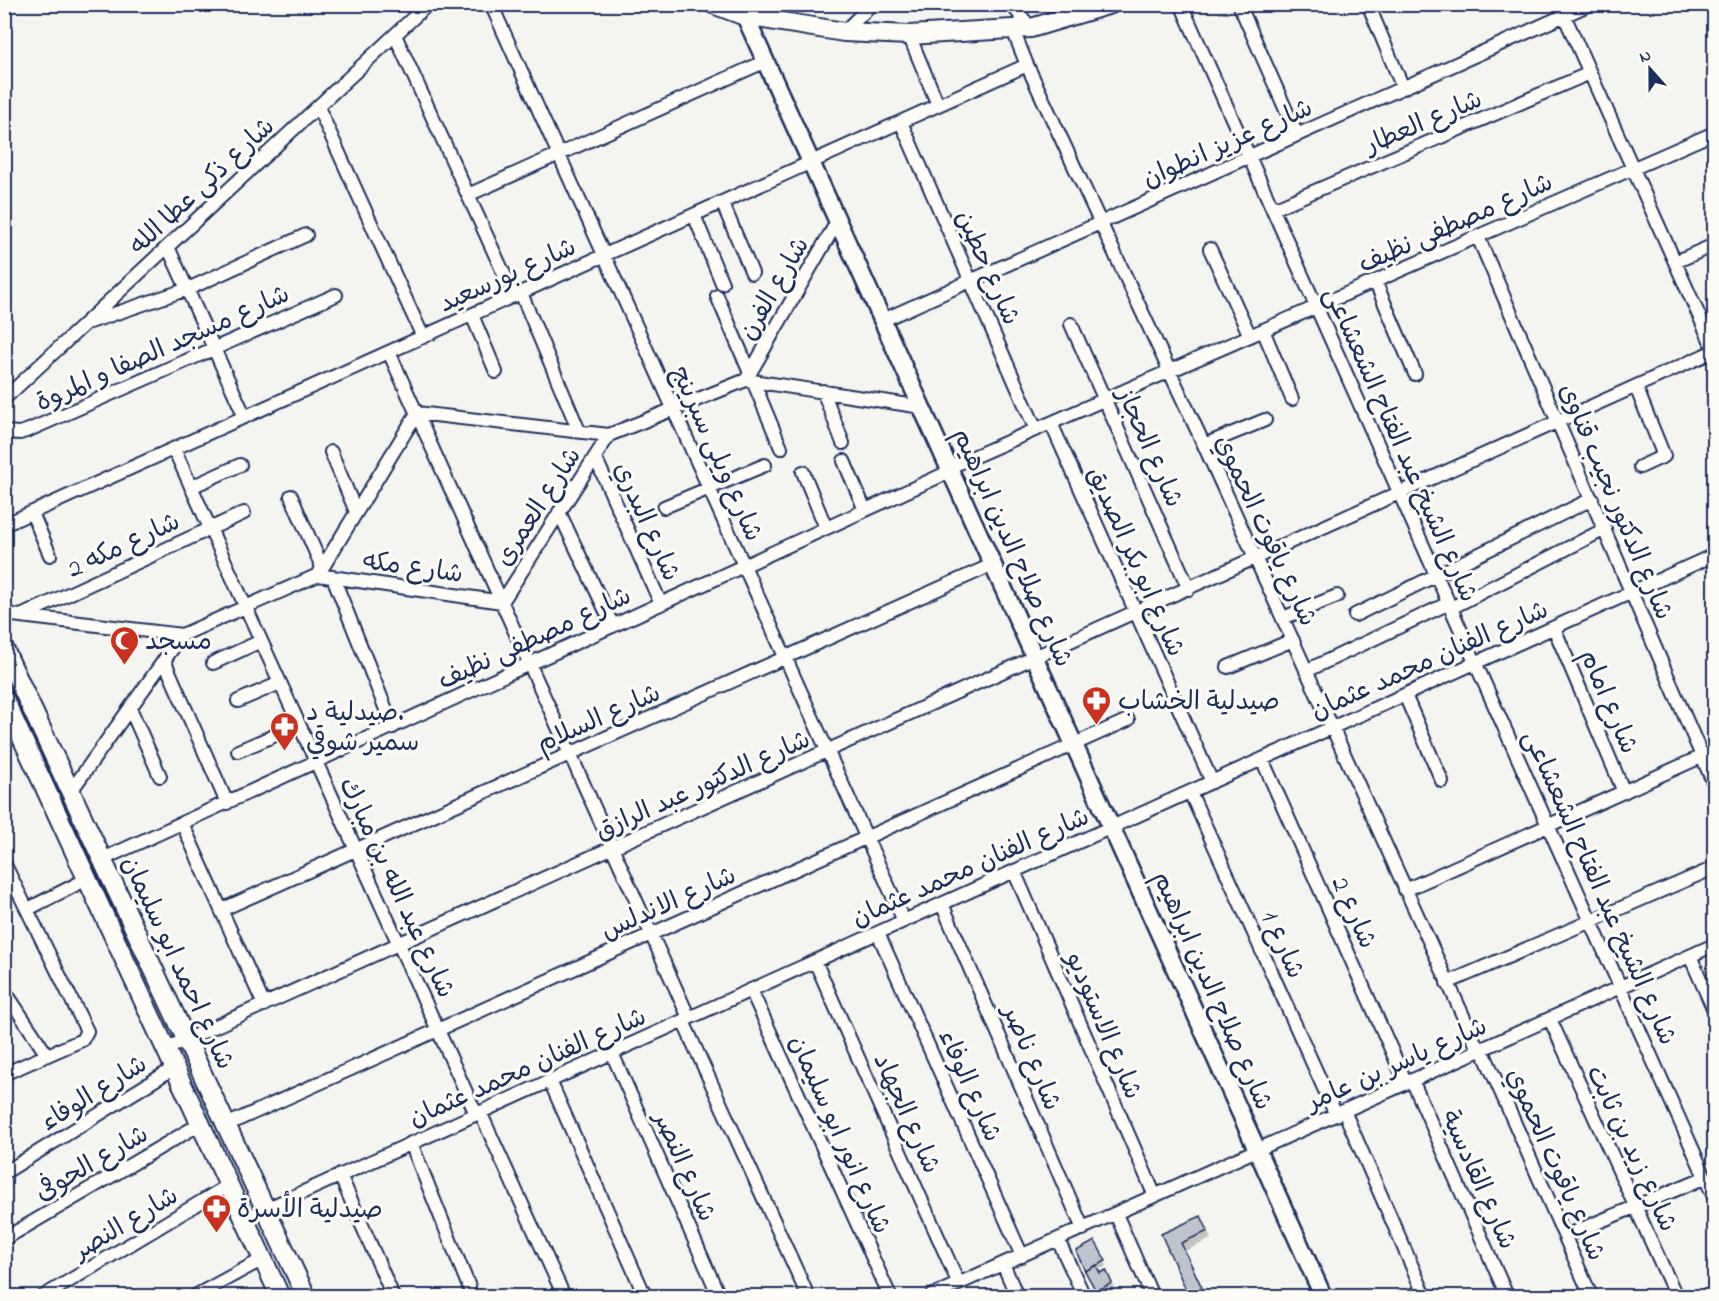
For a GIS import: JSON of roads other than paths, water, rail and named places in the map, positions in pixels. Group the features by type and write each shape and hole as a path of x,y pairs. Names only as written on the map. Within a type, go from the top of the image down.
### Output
{"main road":[{"path":"713,4 745,16 843,32 909,35 1032,28 1111,4"},
{"name":"شارع احمد ابو سليمان","path":"4,649 306,1296"},
{"name":"شارع احمد ابو سليمان","path":"4,699 280,1296"}],"street":[{"name":"شارع ذكى عطا الله","path":"4,399 428,4"},
{"name":"شارع ويلى سبرينج","path":"491,4 904,921"},
{"path":"843,32 872,4"},
{"path":"1011,4 1032,28"},
{"name":"شارع الشيخ عبد الفتاح الشعشاعى","path":"1181,4 1714,1197"},
{"path":"1239,4 1296,135"},
{"path":"1368,4 1403,88"},
{"name":"شارع عزيز انطوان","path":"883,320 1403,88 1562,10 1590,4"},
{"path":"1562,10 1714,350"},
{"name":"شارع صلاح الدين ابراهيم","path":"745,16 1323,1296"},
{"name":"شارع ياقوت الحموي","path":"1013,30 1591,1296"},
{"path":"395,35 579,431"},
{"path":"909,35 938,105"},
{"path":"468,195 766,61"},
{"name":"شارع بورسعيد","path":"4,525 1028,65"},
{"name":"شارع العطار","path":"1273,209 1590,73"},
{"path":"318,107 423,337"},
{"name":"شارع حطين","path":"901,122 1036,430"},
{"name":"شارع مصطفى نظيف","path":"103,859 1051,423 1714,133"},
{"path":"722,202 752,273"},
{"path":"694,215 722,283"},
{"name":"شارع الفرن","path":"750,378 838,220"},
{"path":"86,323 188,289 306,235"},
{"name":"شارع الدكتور نجيب قناوى","path":"1478,237 1714,784"},
{"path":"1675,262 1714,245"},
{"path":"168,247 245,417"},
{"path":"1210,249 1250,336"},
{"path":"1375,281 1415,374"},
{"name":"شارع مسجد الصفا و المروة","path":"4,432 20,434 336,295"},
{"path":"717,296 781,448"},
{"path":"472,315 496,372"},
{"name":"شارع الحجاز","path":"1071,324 1189,589"},
{"path":"1263,330 1292,399"},
{"name":"شارع الدكتور عبد الرازق","path":"165,1049 1256,559 1714,350"},
{"path":"389,352 613,848 808,1296"},
{"path":"417,413 609,435 750,378 922,407"},
{"path":"1636,387 1664,456 1640,467"},
{"path":"823,391 843,443"},
{"path":"71,791 182,635 320,571 417,413"},
{"path":"1204,445 1265,420"},
{"name":"شارع ابو بكر الصديق","path":"1051,423 1212,782"},
{"name":"شارع العمرى","path":"502,602 609,435"},
{"name":"شارع عبد الله بن مبارك","path":"174,449 438,1030 564,1296"},
{"path":"331,452 356,512"},
{"name":"شارع البدري","path":"595,457 661,604"},
{"path":"844,461 865,510"},
{"path":"191,487 240,465"},
{"path":"664,507 765,465"},
{"path":"803,472 826,528"},
{"path":"291,496 320,571"},
{"path":"1355,615 1592,499"},
{"path":"559,512 613,626"},
{"path":"32,513 50,555"},
{"name":"شارع مكه 2","path":"22,615 244,513"},
{"path":"1306,671 1450,606 1605,529"},
{"name":"شارع الفنان محمد عثمان","path":"244,1219 1714,555"},
{"name":"شارع السلام","path":"221,910 993,564"},
{"name":"شارع مكه","path":"320,571 333,577 502,602"},
{"path":"333,577 393,727"},
{"path":"1283,618 1337,597"},
{"path":"4,614 182,635"},
{"name":"شارع امام","path":"1554,627 1624,792"},
{"path":"1228,667 1293,640"},
{"path":"213,663 261,642"},
{"path":"164,660 227,802"},
{"path":"238,701 280,683"},
{"path":"1406,694 1442,782"},
{"path":"130,708 160,777"},
{"name":"شارع الاندلس","path":"226,1125 1128,720"},
{"path":"238,751 299,724"},
{"path":"1405,890 1714,751"},
{"name":"شارع 2","path":"1262,759 1409,1082"},
{"name":"شارع 1","path":"1190,792 1424,1294"},
{"path":"182,823 264,1005"},
{"path":"4,863 86,1027 86,1034 82,1040 4,1074"},
{"path":"1448,982 1714,868"},
{"name":"شارع الاستوديو","path":"1014,871 1155,1196"},
{"path":"28,909 87,879"},
{"name":"شارع ناصر","path":"942,903 1083,1229"},
{"name":"شارع الوفاء","path":"878,933 1022,1256"},
{"name":"شارع ياسر بن عامر","path":"931,1296 948,1293 959,1284 1003,1264 1714,945"},
{"path":"1690,956 1714,1010"},
{"name":"شارع الجهاد","path":"815,961 959,1284"},
{"path":"4,990 47,1055"},
{"name":"شارع انور ابو سليمان","path":"751,990 890,1296"},
{"name":"شارع زيد بن ثابت","path":"1550,1019 1676,1296"},
{"name":"شارع النصر","path":"612,1053 718,1296"},
{"name":"شارع الوفاء","path":"4,1173 174,1068"},
{"path":"550,1081 645,1296"},
{"name":"شارع القادسية","path":"1409,1082 1507,1296"},
{"name":"شارع الحوفى","path":"4,1239 200,1124"},
{"path":"411,1143 469,1287"},
{"path":"340,1175 393,1296"},
{"path":"1564,1236 1706,1177"},
{"name":"شارع النصر","path":"44,1296 229,1185"},
{"path":"1116,1214 1152,1296"},
{"path":"1058,1240 1084,1296"},
{"path":"195,1296 263,1259"},
{"path":"1003,1264 1017,1296"},
{"path":"1410,1296 1424,1294"}],"place":[{"name":"مسجد","path":"124,666"},
{"name":"صيدلية الخشاب","path":"1097,726"},
{"name":"صيدلية د. سمير شوقي","path":"285,752"},
{"name":"صيدلية الأسرة","path":"216,1234"}]}
